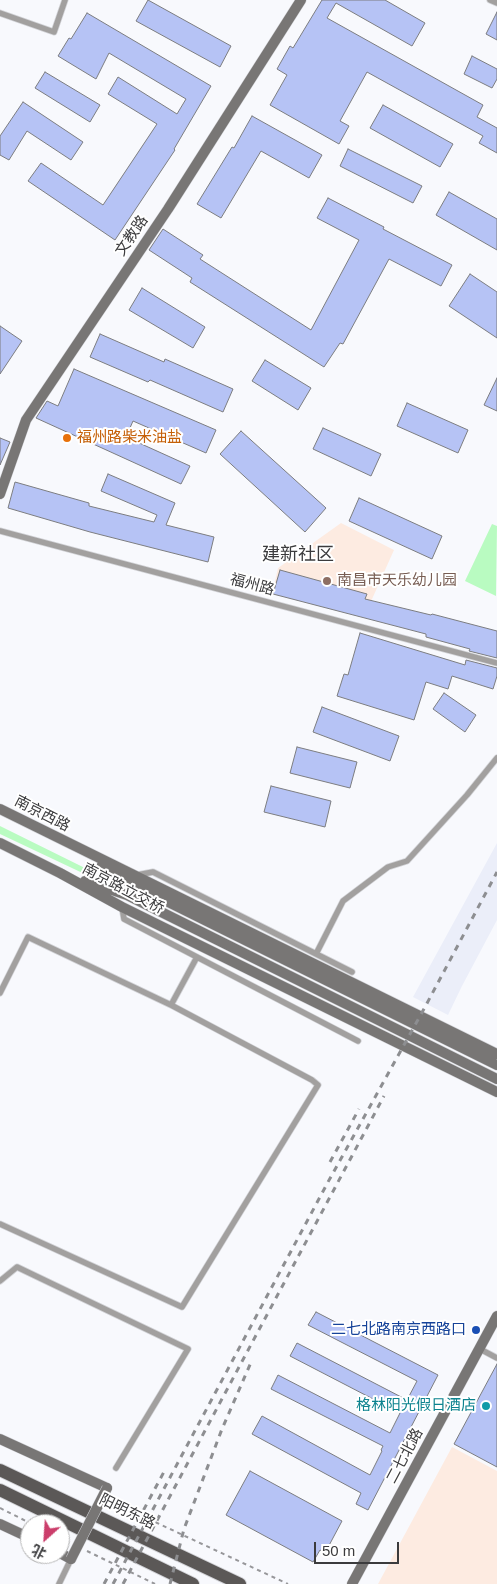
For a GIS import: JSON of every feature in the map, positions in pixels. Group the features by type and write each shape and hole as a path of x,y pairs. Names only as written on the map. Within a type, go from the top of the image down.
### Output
{"main road":[{"name":"文教路","path":"0,494 26,420 168,209 301,0"},
{"name":"南京西路","path":"0,809 71,845"},
{"path":"0,843 60,873"},
{"name":"南京路立交桥","path":"71,845 136,875 497,1054"},
{"name":"南京路立交桥","path":"71,845 130,883 497,1065"},
{"name":"南京路立交桥","path":"60,873 122,907 497,1092"},
{"name":"南京路立交桥","path":"60,873 127,895 497,1079"},
{"name":"二七北路","path":"352,1584 497,1316"},
{"path":"0,1439 107,1488 72,1559"},
{"name":"阳明东路","path":"0,1470 240,1584"},
{"path":"0,1490 193,1584"},
{"path":"0,1524 20,1533"}],"lane":[{"path":"0,13 54,32 65,0"},
{"path":"490,0 497,3"},
{"name":"福州路","path":"0,532 497,663"},
{"path":"316,954 343,901 388,867 406,862 467,795 497,758"},
{"path":"136,875 153,872 352,972"},
{"path":"122,907 124,919 358,1041"},
{"path":"0,993 28,937 170,1005 312,1080 318,1085 182,1308 0,1224"},
{"path":"170,1005 197,957"},
{"path":"0,1281 17,1267 188,1349 116,1468"},
{"path":"480,1349 497,1358"},
{"path":"59,1584 72,1559"}],"path":[{"path":"108,1500 288,1584"},
{"path":"0,1508 20,1518"},
{"path":"86,1550 155,1584"}],"shaded area":[{"name":"南昌市天乐幼儿园","path":"341,523 394,550 364,617 272,594 278,568"},
{"path":"497,843 497,920 448,1015 413,997"},
{"path":"452,1447 497,1471 497,1584 378,1584"}],"green space":[{"path":"492,524 497,526 496,596 465,581"},
{"path":"0,826 93,872 91,877 0,834"}],"building":[{"path":"148,0 231,46 220,67 136,21"},
{"path":"322,0 385,0 425,23 412,46 336,3 327,18 483,105 477,117 497,128 497,153 479,143 483,136 367,72 340,121 349,126 339,144 270,105 287,75 277,69 290,46 293,48"},
{"path":"497,12 497,40 486,34"},
{"path":"87,13 211,86 175,150 115,240 28,181 41,163 103,205 157,124 108,94 118,77 177,114 186,99 109,53 96,79 58,56"},
{"path":"472,56 497,69 497,79 492,88 464,74"},
{"path":"45,72 100,105 90,122 35,88"},
{"path":"23,102 83,142 71,160 27,131 9,160 0,155 0,136"},
{"path":"383,105 453,144 440,167 370,128"},
{"path":"252,116 322,155 309,178 261,151 221,218 197,204 232,147 234,148"},
{"path":"348,149 422,186 413,203 340,166"},
{"path":"449,192 497,219 497,250 436,215"},
{"path":"328,198 452,265 441,286 389,259 343,344 340,343 324,367 190,282 192,278 149,250 163,229 203,255 200,259 311,330 359,240 317,218"},
{"path":"470,274 497,292 497,338 449,306"},
{"path":"142,288 205,327 193,348 129,310"},
{"path":"0,326 22,341 0,374"},
{"path":"100,334 164,362 165,359 233,389 223,412 150,380 148,382 90,357"},
{"path":"265,360 311,388 298,410 252,381"},
{"path":"74,369 216,430 206,453 133,421 126,437 190,466 181,484 36,418 47,401 58,406"},
{"path":"497,378 497,411 484,405"},
{"path":"407,403 468,430 458,453 397,426"},
{"path":"323,428 381,454 371,476 313,449"},
{"path":"241,431 326,508 305,532 220,454"},
{"path":"0,438 10,442 0,465"},
{"path":"108,474 175,503 166,525 214,537 208,562 90,532 8,508 15,482 89,503 89,506 154,522 157,515 101,491"},
{"path":"359,498 442,536 432,559 349,521"},
{"path":"280,570 367,594 365,599 497,631 497,658 426,637 426,634 273,594"},
{"path":"360,633 465,665 466,660 497,668 493,689 452,676 448,689 426,682 414,720 337,696 344,674 348,675"},
{"path":"444,693 476,715 465,732 433,709"},
{"path":"322,707 399,736 390,761 313,732"},
{"path":"297,747 357,762 350,788 290,773"},
{"path":"271,786 331,801 325,827 264,812"},
{"path":"316,1312 438,1375 368,1510 356,1504 361,1493 252,1434 262,1416 370,1475 383,1446 271,1389 278,1375 390,1433 400,1413 290,1356 297,1343 407,1400 417,1381 308,1325"},
{"name":"格林阳光假日酒店","path":"497,1364 497,1467 454,1444"},
{"path":"250,1471 342,1521 325,1553 320,1550 313,1562 226,1515"}],"railway":[{"path":"113,1584 328,1182 497,872"},
{"path":"123,1584 384,1096"},
{"path":"330,1162 359,1109"},
{"path":"170,1584 184,1529 222,1429 252,1360"},
{"path":"104,1584 166,1468"}],"place":[{"name":"福州路柴米油盐","path":"67,438"},
{"name":"南昌市天乐幼儿园","path":"327,581"},
{"name":"二七北路南京西路口","path":"476,1330"},
{"name":"格林阳光假日酒店","path":"486,1406"}],"district":[{"name":"建新社区","path":"298,555"}]}
